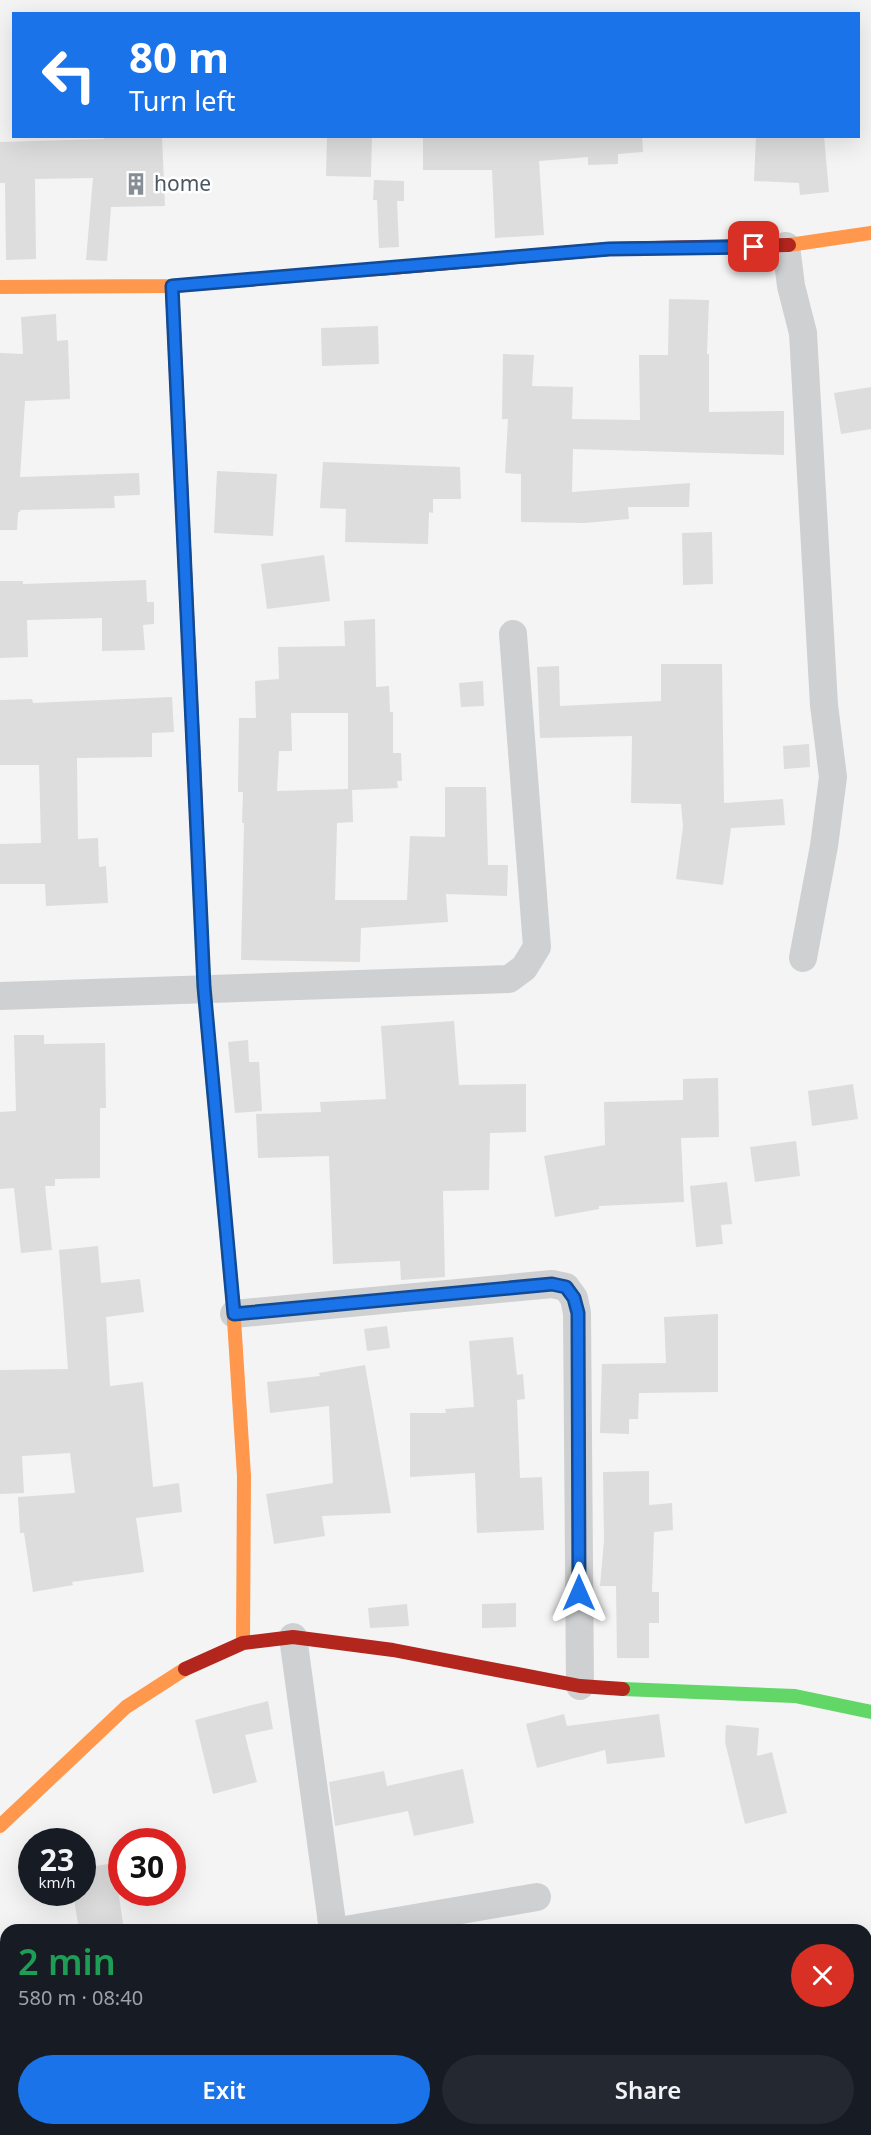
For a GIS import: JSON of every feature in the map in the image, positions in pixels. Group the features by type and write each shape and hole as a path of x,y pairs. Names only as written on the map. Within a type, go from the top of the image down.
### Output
{"street":[{"path":"0,287 172,286 609,249 786,246 871,233"},
{"path":"786,246 803,333 824,705 833,777 824,846 803,958"},
{"path":"172,286 204,987 234,1314 244,1476 243,1643"},
{"path":"0,996 204,987 509,979 524,968 537,947 513,634"},
{"path":"234,1314 552,1284 566,1287 574,1298 578,1313 580,1686"},
{"path":"293,1637 332,1924"},
{"path":"0,1827 126,1707 181,1671 243,1643 293,1637 393,1650 580,1686 706,1694 795,1696 871,1712"},
{"path":"380,1924 537,1897"}],"building":[{"path":"162,138 165,206 111,207 107,261 86,260 93,178 35,179 36,259 6,260 5,183 0,183 0,142"},
{"path":"327,138 372,138 371,177 326,176"},
{"path":"423,138 642,138 643,152 618,154 618,164 588,165 588,157 539,161 544,235 495,238 492,170 423,170"},
{"path":"756,138 824,138 829,192 800,195 799,183 754,181"},
{"path":"374,180 404,181 404,201 397,201 399,247 379,248 377,200 373,200"},
{"path":"669,299 709,300 707,354 709,354 709,412 784,411 784,455 573,449 572,492 690,483 689,507 628,507 629,519 585,523 521,522 521,474 505,473 508,419 502,419 503,354 534,355 532,386 573,387 572,419 640,420 639,355 668,355"},
{"path":"56,314 57,341 68,340 70,399 25,401 20,477 139,473 140,495 114,496 115,508 21,510 18,513 17,530 0,530 0,353 23,354 21,317"},
{"path":"378,326 379,364 322,366 321,328"},
{"path":"871,387 871,429 841,434 834,393"},
{"path":"323,462 460,467 461,499 433,499 433,513 429,512 428,544 345,542 346,509 320,508"},
{"path":"217,471 277,474 273,536 214,533"},
{"path":"712,532 713,584 683,585 682,533"},
{"path":"324,555 330,601 267,609 261,564"},
{"path":"146,580 147,602 154,602 154,624 143,625 145,650 102,651 102,618 27,620 28,657 0,658 0,581 23,581 23,584"},
{"path":"375,619 376,687 389,686 390,712 393,712 393,753 401,753 402,781 397,781 398,788 352,790 353,822 337,823 335,900 407,900 410,836 445,837 445,787 486,787 488,865 508,865 507,896 446,894 448,922 361,928 360,962 241,960 244,823 242,823 243,792 238,792 239,718 256,718 255,681 279,679 278,647 345,646 344,621","holes":["291,713 348,713 348,789 277,791 279,751 292,751"]},
{"path":"661,664 722,664 724,803 783,799 785,825 731,828 723,885 676,879 683,827 681,804 631,803 632,736 540,738 537,667 559,666 560,706 661,701"},
{"path":"483,681 484,706 461,707 459,683"},
{"path":"172,697 174,732 152,733 152,757 77,758 78,839 98,838 99,867 106,866 108,903 46,906 45,884 0,884 0,844 41,843 39,765 0,765 0,700 32,699 33,703"},
{"path":"809,744 810,767 784,769 783,746"},
{"path":"454,1021 459,1085 526,1084 526,1132 490,1133 489,1190 443,1191 445,1277 401,1280 400,1261 333,1264 329,1156 258,1158 256,1114 321,1112 320,1102 386,1099 381,1026"},
{"path":"14,1035 44,1035 44,1044 105,1043 106,1108 100,1108 100,1178 55,1179 55,1186 45,1186 52,1250 21,1253 14,1188 0,1189 0,1112 16,1111"},
{"path":"248,1040 249,1062 259,1062 262,1111 235,1113 228,1042"},
{"path":"718,1078 719,1137 681,1138 684,1202 599,1206 599,1209 555,1217 544,1156 605,1145 604,1102 683,1100 683,1079"},
{"path":"853,1084 858,1119 812,1126 808,1091"},
{"path":"796,1141 800,1176 755,1182 750,1147"},
{"path":"727,1182 732,1224 721,1225 723,1244 696,1247 690,1186"},
{"path":"98,1246 101,1283 140,1279 144,1312 106,1317 110,1386 143,1382 153,1487 179,1483 182,1512 136,1518 144,1572 72,1582 73,1585 33,1592 24,1533 20,1533 18,1497 75,1493 70,1453 22,1456 24,1493 0,1494 0,1370 68,1369 59,1250"},
{"path":"718,1314 718,1392 639,1393 638,1419 629,1419 629,1434 600,1433 602,1364 666,1363 664,1317"},
{"path":"387,1326 390,1348 367,1351 364,1329"},
{"path":"513,1337 517,1375 523,1374 525,1399 517,1400 520,1478 542,1477 544,1530 477,1533 475,1473 410,1477 410,1413 446,1413 445,1409 474,1407 469,1341"},
{"path":"365,1365 391,1513 322,1516 325,1536 274,1544 266,1494 333,1483 329,1406 270,1413 267,1382 320,1376 319,1373"},
{"path":"649,1471 649,1505 672,1503 673,1530 654,1532 652,1592 659,1592 659,1623 649,1623 649,1658 617,1658 616,1586 600,1586 604,1540 603,1472"},
{"path":"516,1603 516,1627 482,1628 482,1604"},
{"path":"407,1604 409,1626 370,1628 368,1608"},
{"path":"268,1701 273,1729 245,1735 257,1782 213,1794 195,1720"},
{"path":"564,1714 567,1726 659,1714 665,1757 607,1764 605,1750 537,1768 526,1724"},
{"path":"726,1725 759,1728 757,1756 772,1752 787,1813 745,1824 725,1742"},
{"path":"463,1769 474,1823 414,1836 408,1811 335,1826 329,1782 384,1771 387,1786"},
{"path":"108,1864 108,1906 120,1906 123,1924 78,1924 75,1906 96,1906 96,1866"}],"traffic: fast":[{"path":"196,809 204,988 233,1304"},
{"path":"623,1689 795,1696 871,1712"}],"traffic: slow":[{"path":"789,245 871,233"},
{"path":"0,287 172,286 379,269"},
{"path":"233,1304 244,1476 243,1643"},
{"path":"0,1826 126,1707 185,1669"}],"traffic: jam":[{"path":"379,269 609,249 789,245"},
{"path":"172,286 196,809"},
{"path":"185,1669 243,1643 293,1637 393,1650 580,1686 623,1689"}],"place":[{"name":"home","path":"136,184"}],"route":[{"path":"579,1593 578,1313 574,1298 566,1287 552,1284 234,1314 204,987 172,286 609,249 754,247"}]}
